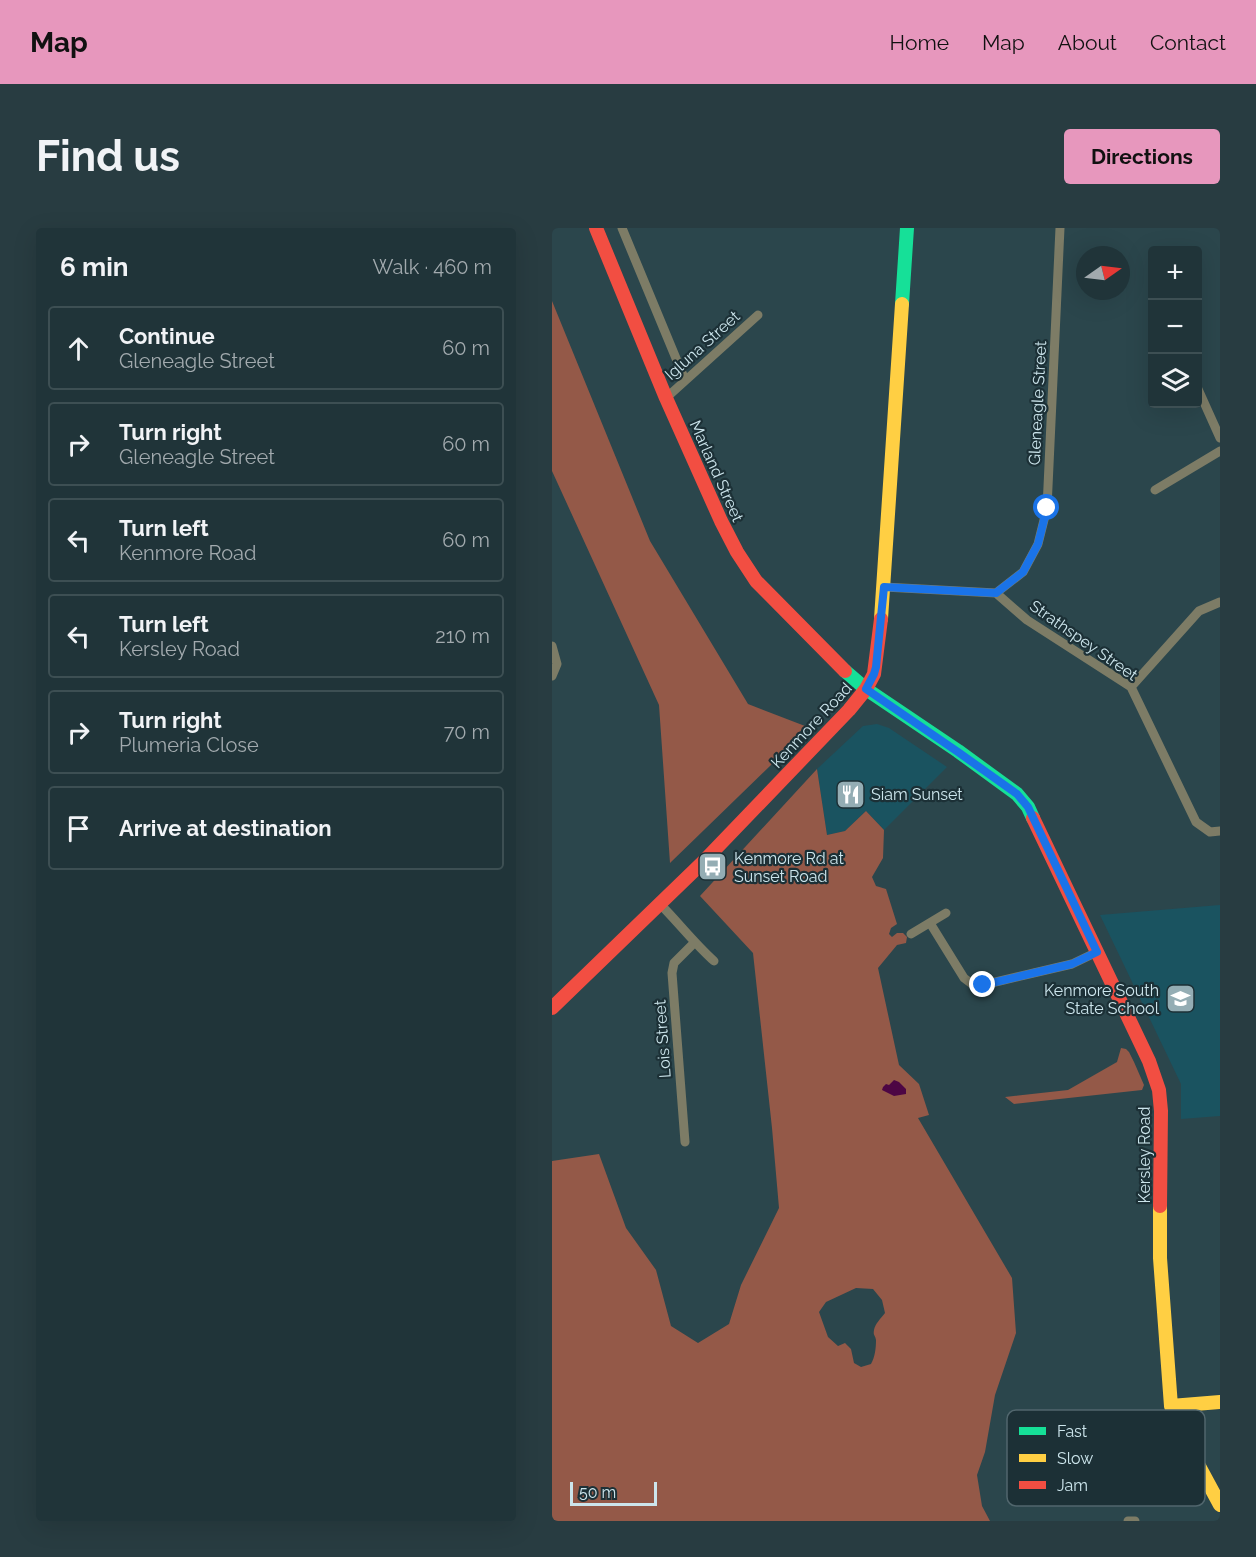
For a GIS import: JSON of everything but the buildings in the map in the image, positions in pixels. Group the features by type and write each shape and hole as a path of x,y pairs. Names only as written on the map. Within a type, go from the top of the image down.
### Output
{"street":[{"name":"Marland Street","path":"596,228 666,398 737,552 756,581 848,674 866,689"},
{"path":"622,228 685,380"},
{"name":"Kenmore Road","path":"552,1008 736,828 849,710 866,689 874,674 884,587 907,228"},
{"name":"Gleneagle Street","path":"996,593 1023,572 1038,544 1047,508 1060,228"},
{"name":"Igluna Street","path":"666,398 758,315"},
{"path":"1202,400 1220,438"},
{"path":"1155,490 1220,451"},
{"path":"884,587 996,593"},
{"name":"Strathspey Street","path":"996,593 1027,620 1131,687 1196,822 1210,832 1220,831"},
{"path":"1131,687 1199,612 1220,602"},
{"path":"552,646 557,664 552,676"},
{"name":"Kersley Road","path":"866,689 1017,794 1028,807 1149,1060 1159,1090 1161,1112 1160,1258 1172,1410"},
{"path":"659,903 714,962"},
{"path":"911,934 946,913"},
{"path":"930,923 964,978 972,984 983,985 1072,964 1097,952"},
{"name":"Lois Street","path":"685,1142 672,973 674,963 694,943"},
{"path":"1171,1406 1220,1402"},
{"name":"Kersley Road","path":"1205,1477 1220,1505"},
{"path":"1128,1521 1135,1521"}],"shaded area":[{"path":"552,301 650,541 748,704 805,726 771,765 670,863 659,705 552,471"},
{"path":"877,724 889,728 947,767 884,830 866,811 845,831 827,835 817,769 863,726"},
{"path":"817,769 827,835 845,831 866,811 884,830 883,858 872,877 876,886 886,889 897,924 891,928 889,934 892,937 897,933 903,933 907,937 906,943 897,945 878,968 899,1065 919,1084 929,1115 918,1118 1012,1278 1016,1333 995,1395 985,1452 977,1475 982,1506 990,1521 552,1521 552,1161 599,1154 626,1228 656,1270 671,1326 698,1343 729,1324 741,1285 779,1208 753,953 700,896","holes":["856,1288 873,1289 882,1300 885,1313 874,1330 876,1343 871,1364 861,1367 854,1363 851,1349 845,1343 838,1346 828,1337 819,1312 826,1302"]},
{"name":"Kenmore South State School","path":"1220,905 1220,1116 1181,1119 1181,1084 1100,915"},
{"path":"1121,1048 1129,1052 1134,1062 1144,1085 1142,1090 1014,1104 1005,1097 1068,1090 1117,1062"},
{"path":"894,1080 906,1089 906,1094 894,1096 882,1090 886,1084 889,1085"}],"traffic: fast":[{"path":"902,304 907,228"},
{"path":"845,671 866,689 1017,794 1028,807 1033,818"}],"traffic: slow":[{"path":"881,619 902,304"},
{"path":"1160,1206 1160,1258 1172,1410"},
{"path":"1171,1406 1220,1402"},
{"path":"1205,1477 1220,1505"}],"traffic: jam":[{"path":"596,228 666,398 737,552 756,581 845,671"},
{"path":"552,1008 703,862 849,710 866,689 874,674 881,619"},
{"path":"1033,818 1149,1061 1159,1090 1161,1111 1160,1206"}],"place":[{"name":"Siam Sunset","path":"850,794"},
{"name":"Kenmore Rd at Sunset Road","path":"713,867"},
{"name":"Kenmore South State School","path":"1180,999"}],"route":[{"path":"983,985 1072,964 1097,952 1028,807 1017,794 866,689 876,667 884,587 996,593 1023,572 1038,544 1047,508"}]}
